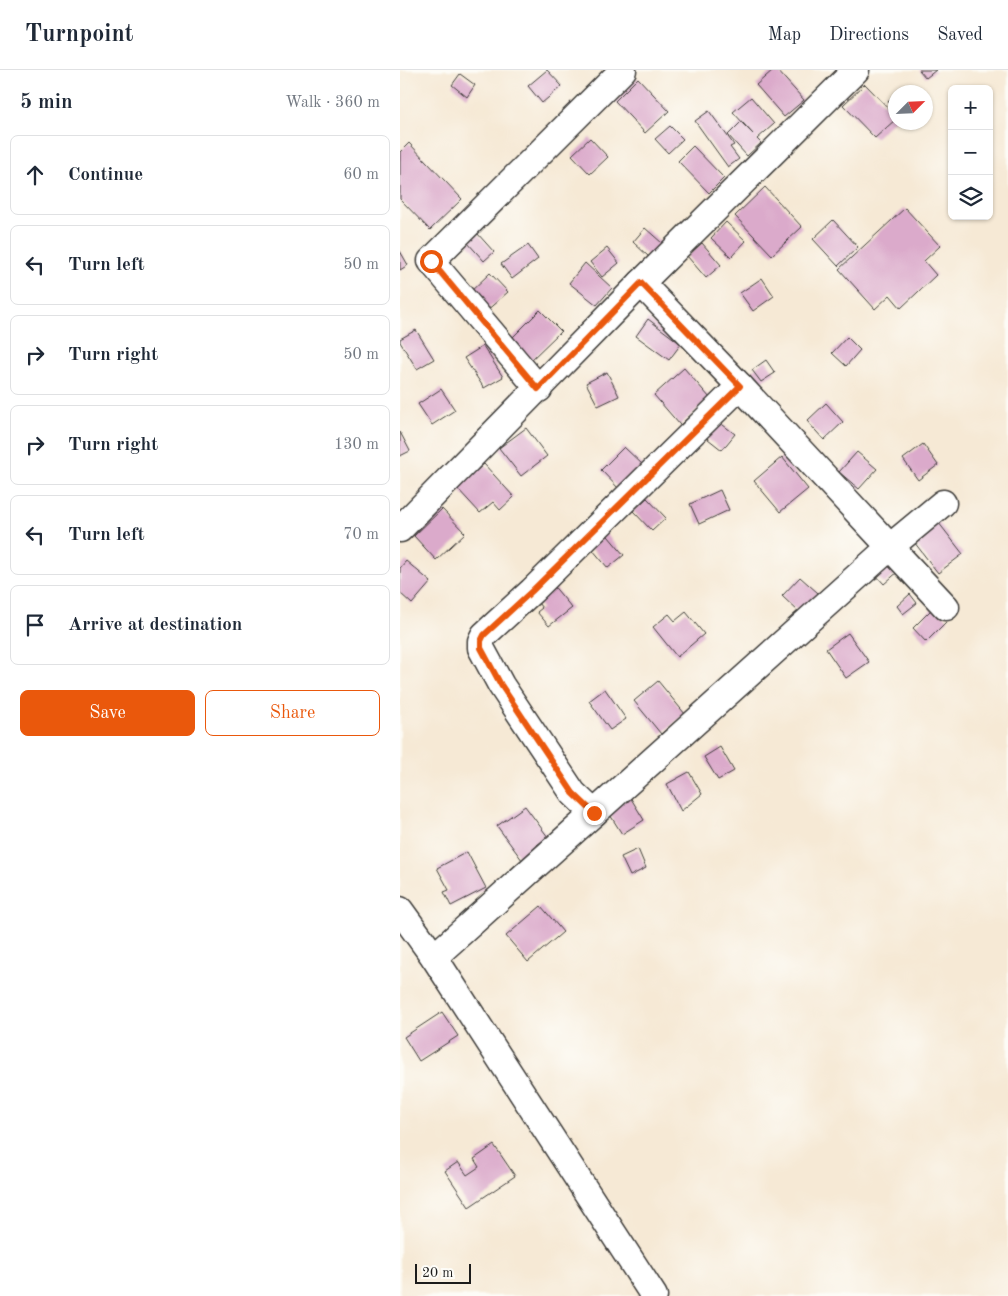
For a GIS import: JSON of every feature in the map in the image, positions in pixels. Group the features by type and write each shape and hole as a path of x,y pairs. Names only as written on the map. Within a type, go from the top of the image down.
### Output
{"street":[{"path":"538,389 431,261 624,70"},
{"path":"400,529 641,283 856,70"},
{"path":"641,283 946,607"},
{"path":"594,813 573,793 501,685 481,648 481,641 484,635 539,584 740,386"},
{"path":"434,957 890,547 943,503"},
{"path":"400,910 434,957 654,1296"}],"building":[{"path":"547,70 562,86 542,103 528,86"},
{"path":"773,70 777,70 804,100 784,117 756,85"},
{"path":"919,70 936,70 926,78"},
{"path":"460,74 475,85 467,97 452,85"},
{"path":"638,78 669,111 645,133 615,101"},
{"path":"865,84 888,108 888,126 875,138 843,105"},
{"path":"751,97 774,124 757,139 761,143 747,156 728,135 741,122 753,134 733,112"},
{"path":"709,111 734,145 730,147 739,159 728,167 695,121"},
{"path":"670,126 683,139 668,153 655,139"},
{"path":"590,138 608,157 590,174 572,155"},
{"path":"409,143 462,199 430,230 400,199 400,152"},
{"path":"693,146 724,178 709,193 678,161"},
{"path":"765,187 802,227 772,255 735,216"},
{"path":"905,208 940,246 924,261 936,275 901,308 890,295 875,309 839,269"},
{"path":"833,220 858,247 838,266 813,239"},
{"path":"726,222 746,241 731,257 711,238"},
{"path":"645,228 662,243 649,257 633,242"},
{"path":"477,233 494,252 484,261 467,242"},
{"path":"702,243 721,265 706,278 687,256"},
{"path":"528,245 538,259 512,279 501,264"},
{"path":"607,248 619,263 602,277 590,262"},
{"path":"400,251 408,265 400,270"},
{"path":"585,263 612,288 597,305 569,283"},
{"path":"490,273 508,292 485,312 468,294"},
{"path":"762,278 774,296 753,311 740,293"},
{"path":"540,310 561,331 528,363 508,342"},
{"path":"648,319 681,344 669,360 636,336"},
{"path":"416,330 434,359 417,369 400,342 400,339"},
{"path":"847,337 860,350 846,366 832,353"},
{"path":"483,346 503,377 484,388 464,358"},
{"path":"766,360 775,373 761,382 752,370"},
{"path":"684,368 710,398 680,425 654,395"},
{"path":"607,372 619,396 598,406 586,383"},
{"path":"441,389 455,410 432,425 418,404"},
{"path":"826,403 843,422 824,440 807,421"},
{"path":"715,419 735,434 722,450 703,435"},
{"path":"526,428 547,456 521,476 499,448"},
{"path":"400,432 410,451 400,456"},
{"path":"923,444 938,465 918,480 903,459"},
{"path":"624,447 644,466 620,490 601,470"},
{"path":"857,452 877,469 859,489 839,472"},
{"path":"782,457 808,489 780,512 754,481"},
{"path":"484,464 514,497 500,510 493,502 480,513 457,488"},
{"path":"720,490 729,510 699,524 690,504"},
{"path":"647,498 666,518 652,531 633,511"},
{"path":"442,509 465,533 436,560 414,536"},
{"path":"935,518 963,554 938,573 911,538"},
{"path":"603,530 624,555 608,568 587,543"},
{"path":"891,559 900,570 884,584 875,574"},
{"path":"406,561 431,582 412,604 400,593 400,568"},
{"path":"800,577 818,593 800,613 782,596"},
{"path":"552,584 572,608 549,626 537,612 542,608 535,599"},
{"path":"910,594 917,603 903,614 897,606"},
{"path":"935,606 948,620 926,642 913,628"},
{"path":"686,612 704,634 677,657 653,627 669,614 675,621"},
{"path":"848,633 869,662 846,678 826,649"},
{"path":"658,681 685,714 661,734 634,701"},
{"path":"605,689 626,719 610,730 589,701"},
{"path":"720,747 734,771 718,780 704,757"},
{"path":"689,772 702,794 681,811 667,784"},
{"path":"630,797 644,820 622,834 607,810"},
{"path":"525,806 548,837 537,845 541,852 525,864 497,826"},
{"path":"638,849 646,868 630,876 621,857"},
{"path":"467,852 486,888 451,906 444,892 449,890 437,868"},
{"path":"541,906 563,932 528,962 506,936"},
{"path":"442,1012 458,1036 419,1061 404,1037"},
{"path":"494,1145 515,1176 469,1207 445,1171 458,1162 467,1175 479,1167 474,1159"}],"route":[{"path":"431,261 538,389 641,283 740,386 532,591 484,635 481,641 481,648 501,685 573,793 594,813"}]}
